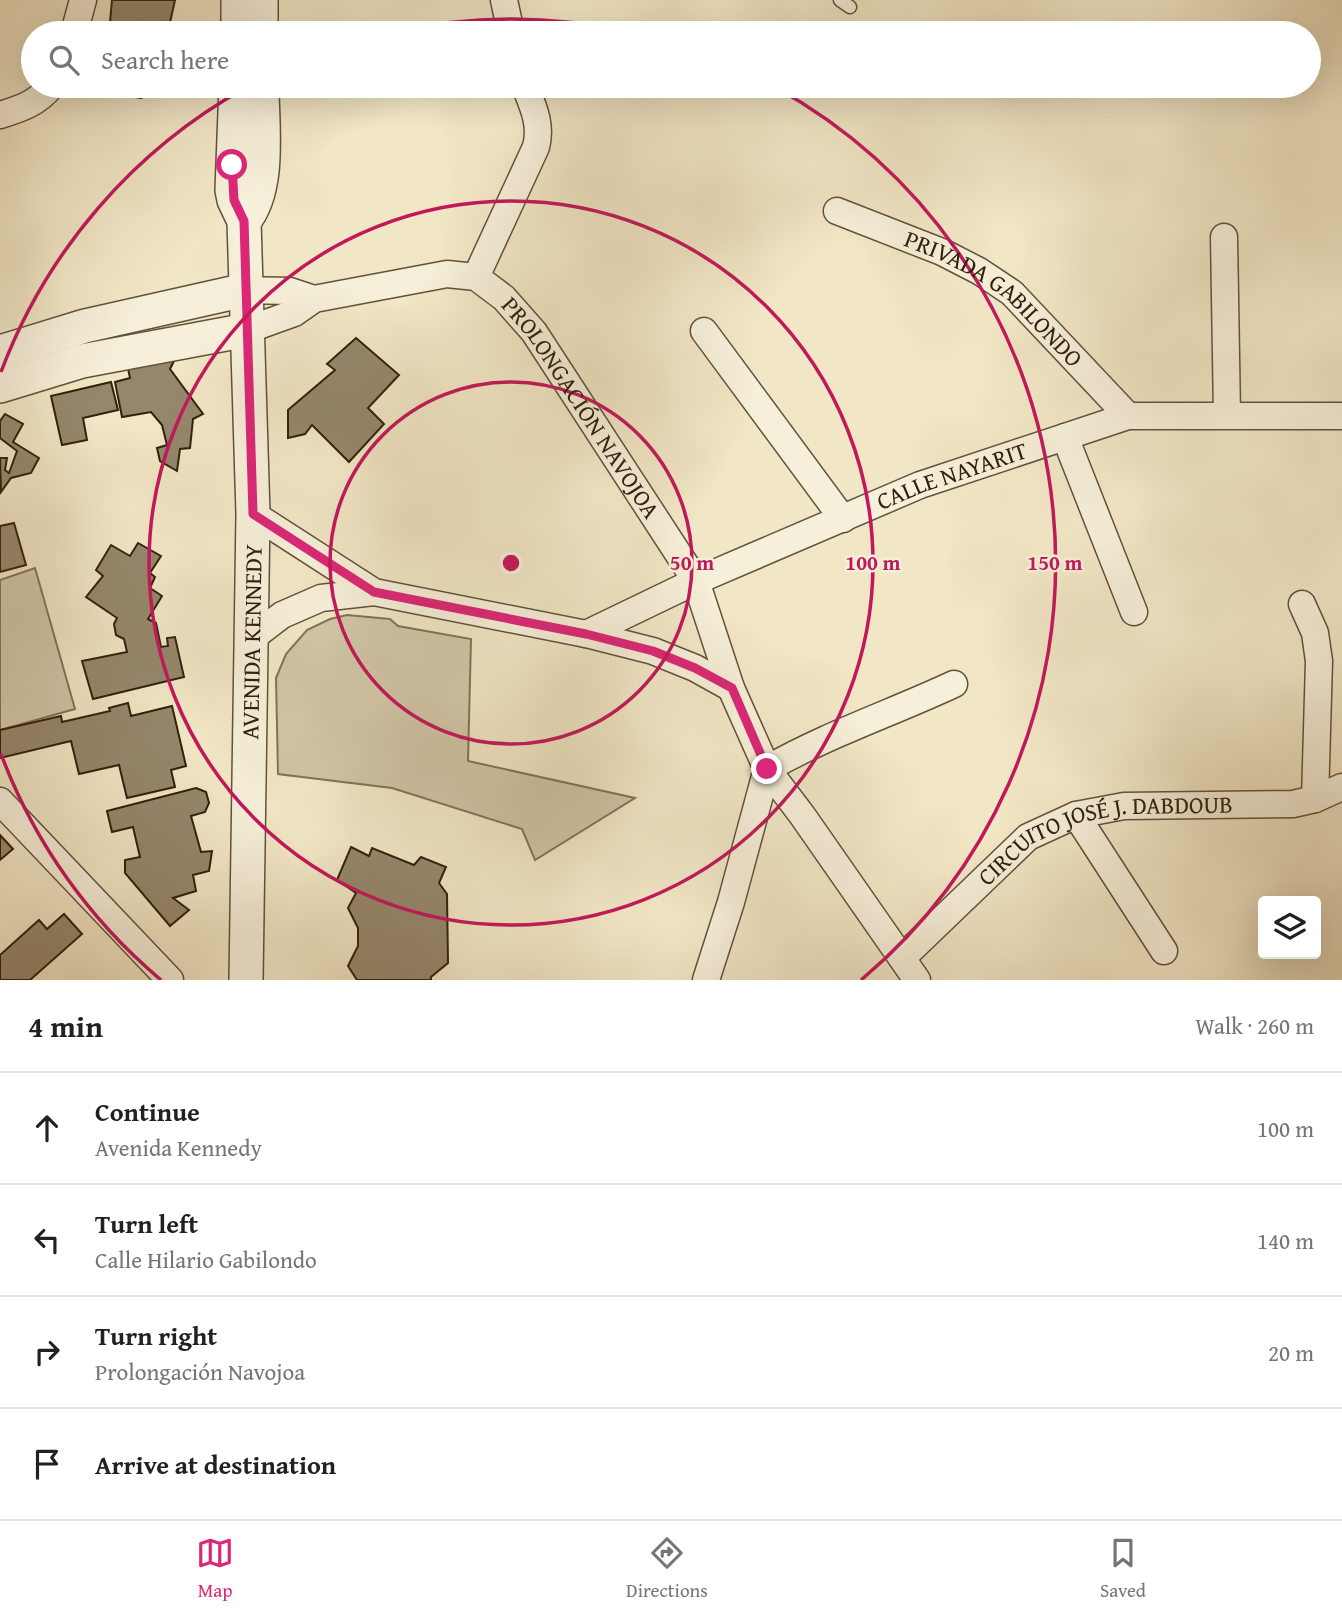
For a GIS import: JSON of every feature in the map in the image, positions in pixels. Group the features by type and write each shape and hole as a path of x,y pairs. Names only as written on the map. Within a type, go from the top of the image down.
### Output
{"street":[{"path":"77,21 83,0"},
{"path":"505,0 509,21"},
{"path":"0,115 25,107 39,98"},
{"name":"AVENIDA KENNEDY","path":"236,98 232,190 244,221 253,514 246,980"},
{"name":"AVENIDA KENNEDY","path":"244,221 252,212 260,188 262,98"},
{"path":"476,277 536,147 538,123 529,98"},
{"name":"PRIVADA GABILONDO","path":"837,211 942,252 979,271 1012,293 1128,416"},
{"path":"1224,237 1227,415"},
{"name":"PROLONGACIÓN NAVOJOA","path":"314,299 447,274 476,277 504,298 534,332 696,581 732,688 767,769 917,980"},
{"path":"0,352 85,326 245,290 290,291 314,299"},
{"path":"0,386 82,361 247,330 294,313 314,299"},
{"path":"704,331 843,519"},
{"name":"CALLE NAYARIT","path":"586,634 696,581 920,485 1128,416 1342,416"},
{"path":"1065,437 1134,612"},
{"path":"253,514 374,592"},
{"path":"252,638 282,615 321,598 374,592 586,634 653,651 695,668 732,688"},
{"path":"1303,604 1315,633 1319,662 1315,799"},
{"path":"706,980 731,902 767,769 800,750 899,710 954,684"},
{"name":"CIRCUITO JOSÉ J. DABDOUB","path":"902,958 1028,837 1076,815 1124,806 1293,804 1315,799 1342,787"},
{"path":"0,801 170,980"},
{"path":"1076,815 1164,951"}],"shaded area":[{"path":"35,568 75,709 0,730 0,580"},
{"path":"347,615 390,619 398,626 471,639 468,761 635,798 535,860 522,829 392,788 278,774 276,678 286,654 307,630 330,619"}],"building":[{"path":"112,0 175,0 170,21 110,21"},
{"path":"356,338 399,375 368,408 384,424 349,462 312,425 305,434 288,438 288,410 335,370 327,364"},
{"path":"176,357 170,369 203,414 193,419 190,448 180,449 177,471 160,461 157,448 167,445 162,425 151,412 122,417 115,382 130,378 126,359"},
{"path":"111,382 118,410 83,418 87,440 62,445 51,396"},
{"path":"5,414 23,424 13,442 39,458 31,473 11,478 1,492 0,458 7,458 5,470 9,473 17,451 0,438 0,421"},
{"path":"14,523 26,565 0,572 0,526"},
{"path":"138,543 161,556 150,573 155,577 150,588 162,596 148,619 156,623 161,647 168,646 167,638 175,637 184,677 93,699 82,661 127,652 124,639 116,635 114,624 117,618 86,597 103,576 96,570 111,545 130,556"},
{"path":"128,703 131,716 172,706 186,766 171,770 175,787 127,798 119,765 79,774 71,741 0,758 0,730 61,716 62,722 110,711 109,708"},
{"path":"196,788 206,792 209,803 205,812 191,816 201,852 212,851 209,871 193,875 196,891 173,898 189,910 170,926 125,873 125,860 140,857 133,827 112,832 107,811"},
{"path":"0,835 13,849 0,860"},
{"path":"351,847 369,856 372,848 414,865 421,857 446,867 439,883 447,894 448,963 431,977 431,980 357,980 348,966 358,946 358,928 348,908 356,893 337,880"},
{"path":"64,914 82,934 30,980 0,980 0,955 39,920 47,929"}],"route":[{"path":"232,165 234,200 244,221 253,514 374,592 586,634 653,651 695,668 732,688 767,769"}]}
